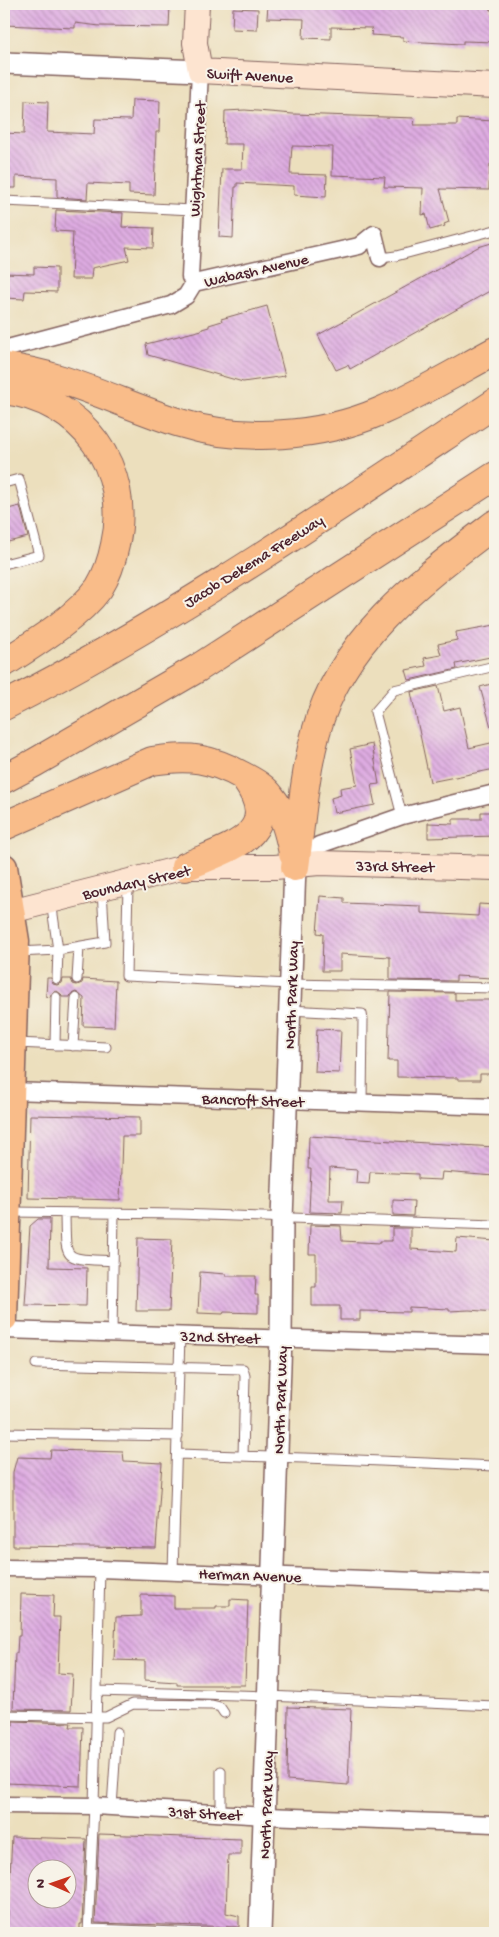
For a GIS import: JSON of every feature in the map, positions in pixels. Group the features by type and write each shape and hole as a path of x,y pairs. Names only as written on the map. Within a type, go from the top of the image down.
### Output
{"highway":[{"path":"4,367 67,380 164,418 197,428 231,433 283,434 361,419 381,411 495,351"},
{"path":"4,390 35,397 55,405 74,418 90,435 105,457 114,478 119,507 118,535 112,561 99,588 78,610 37,642 4,663"},
{"name":"Jacob Dekema Freeway","path":"4,706 68,673 252,563 495,403"},
{"path":"4,778 34,763 198,668 495,476"},
{"path":"295,867 307,772 316,731 341,670 365,636 395,604 495,524"},
{"path":"4,826 152,761 177,757 203,759 225,766 244,776 260,786 272,797 288,828 295,867"},
{"path":"186,867 244,840 256,826 259,813 258,799 244,776"}],"main road":[{"name":"Wightman Street","path":"196,4 195,44 200,71"},
{"name":"Swift Avenue","path":"200,71 495,86"},
{"name":"33rd Street","path":"295,867 319,863 495,868"},
{"path":"4,867 9,927 13,1043 4,1318"},
{"name":"Boundary Street","path":"9,927 51,901 186,867 295,867"}],"street":[{"name":"Swift Avenue","path":"4,63 200,71"},
{"name":"Wightman Street","path":"194,283 190,277 200,71"},
{"name":"Wabash Avenue","path":"4,349 171,305 186,296 194,283 359,246 374,234 380,258"},
{"path":"295,867 319,845 402,816 495,793"},
{"name":"North Park Way","path":"260,1933 295,867"},
{"name":"Bancroft Street","path":"11,1091 495,1107"},
{"name":"32nd Street","path":"4,1330 495,1345"},
{"name":"Herman Avenue","path":"4,1568 100,1569 495,1584"},
{"name":"31st Street","path":"4,1805 94,1806 265,1816 495,1824"}],"lane":[{"path":"4,201 194,210"},
{"path":"380,258 396,256 495,230"},
{"path":"4,483 19,479 38,555 4,564"},
{"path":"402,816 375,712 394,690 495,666"},
{"path":"128,881 126,976 290,984 495,988"},
{"path":"9,927 58,950 105,942 102,888"},
{"path":"51,901 58,950 57,979"},
{"path":"77,979 79,947"},
{"path":"55,1045 56,997"},
{"path":"73,1046 76,998"},
{"path":"290,1010 362,1014 364,1020 362,1102"},
{"path":"13,1043 106,1047"},
{"path":"8,1212 114,1213 495,1225"},
{"path":"65,1213 66,1251 70,1257 113,1261"},
{"path":"112,1333 114,1213"},
{"path":"173,1572 178,1454 180,1335"},
{"path":"36,1364 243,1370 245,1376 244,1456"},
{"path":"4,1433 178,1436"},
{"path":"178,1454 495,1466"},
{"path":"100,1569 94,1806 88,1931 207,1933"},
{"path":"97,1691 495,1706"},
{"path":"4,1715 106,1717 133,1704 212,1705 220,1707 224,1713"},
{"path":"112,1807 117,1732"},
{"path":"221,1771 221,1813"}],"building":[{"path":"4,4 170,5 169,27 100,26 75,23 75,28 4,25"},
{"path":"268,4 491,4 490,10 495,10 495,42 463,41 463,44 403,41 403,37 371,35 372,28 331,27 331,39 303,38 304,19 267,18"},
{"path":"233,8 258,9 257,30 232,29"},
{"path":"132,100 160,101 159,132 156,132 154,195 129,194 129,185 88,183 87,199 57,197 57,178 16,176 16,188 4,188 4,133 24,134 25,101 48,102 47,132 94,134 95,119 131,120"},
{"path":"245,110 293,114 415,118 414,125 457,125 457,119 495,121 495,164 490,164 489,190 440,189 449,222 444,224 445,226 430,230 426,214 422,215 423,188 384,187 385,177 332,175 333,147 292,146 290,174 327,175 326,197 294,195 294,186 237,183 237,187 235,187 233,238 219,237 222,169 242,169 243,144 224,144 225,111"},
{"path":"56,210 123,213 122,227 154,228 153,248 126,247 129,260 92,268 91,279 71,279 73,232 55,231"},
{"path":"495,242 495,288 350,369 348,365 336,370 318,335 478,247"},
{"path":"34,267 57,268 57,292 25,291 24,299 4,298 4,273 34,274"},
{"path":"267,306 285,376 243,382 148,355 146,344 202,330 209,327 209,325 222,321 221,319"},
{"path":"20,506 28,537 4,543 4,510"},
{"path":"495,625 495,656 456,664 457,669 409,680 406,670 426,666 424,658 441,655 438,644 457,640 456,632"},
{"path":"495,683 495,726 491,727 480,687"},
{"path":"438,686 444,711 460,707 469,748 495,742 495,769 430,782 411,692"},
{"path":"372,744 379,784 371,785 375,805 334,813 331,798 341,795 340,788 357,785 350,749"},
{"path":"481,812 495,812 495,836 428,838 428,823 453,824 453,819 481,819"},
{"path":"320,896 344,898 344,903 421,906 421,913 478,916 479,904 495,905 492,978 456,976 456,981 390,980 390,957 340,954 340,971 322,971 323,934 317,933"},
{"path":"47,978 51,978 53,984 57,985 62,983 63,979 71,979 73,984 77,985 82,983 83,979 116,981 114,1027 83,1026 84,998 76,992 71,994 70,997 62,997 57,991 53,992 50,997 46,996"},
{"path":"390,992 455,993 455,1000 493,1000 493,1010 495,1010 495,1074 480,1074 480,1080 397,1077 397,1061 388,1061"},
{"path":"317,1029 341,1030 339,1073 315,1072"},
{"path":"30,1115 140,1117 140,1136 122,1136 120,1200 28,1198"},
{"path":"309,1136 495,1147 495,1176 442,1172 441,1180 418,1179 418,1174 370,1172 369,1184 356,1183 357,1170 330,1168 329,1200 343,1200 342,1213 309,1212 311,1169 308,1169"},
{"path":"393,1200 414,1201 413,1216 393,1215"},
{"path":"38,1219 50,1219 49,1267 87,1268 86,1306 25,1305 30,1226"},
{"path":"310,1225 341,1226 342,1241 380,1243 380,1241 392,1241 392,1228 411,1228 411,1249 456,1252 457,1238 495,1241 495,1312 449,1311 449,1309 409,1307 409,1312 360,1311 360,1320 340,1320 340,1306 312,1306 312,1287 316,1287 316,1254 309,1254"},
{"path":"138,1238 172,1239 169,1311 136,1311"},
{"path":"200,1272 226,1274 226,1276 256,1276 255,1295 258,1295 258,1313 198,1313"},
{"path":"51,1450 123,1452 124,1461 162,1463 156,1548 13,1546 13,1472 17,1457 50,1458"},
{"path":"21,1594 54,1595 53,1617 60,1617 58,1673 73,1674 71,1710 13,1709 15,1653 17,1653 18,1636 20,1636"},
{"path":"141,1595 174,1596 174,1608 216,1608 216,1606 230,1606 230,1599 248,1600 245,1685 177,1685 177,1682 145,1680 145,1661 114,1660 116,1617 141,1616"},
{"path":"288,1707 351,1709 348,1785 287,1780"},
{"path":"13,1721 71,1723 70,1727 83,1727 81,1786 6,1783 8,1725 13,1725"},
{"path":"99,1834 241,1839 241,1855 228,1855 226,1913 239,1916 239,1927 95,1923"},
{"path":"12,1837 86,1839 80,1933 7,1933"}]}
